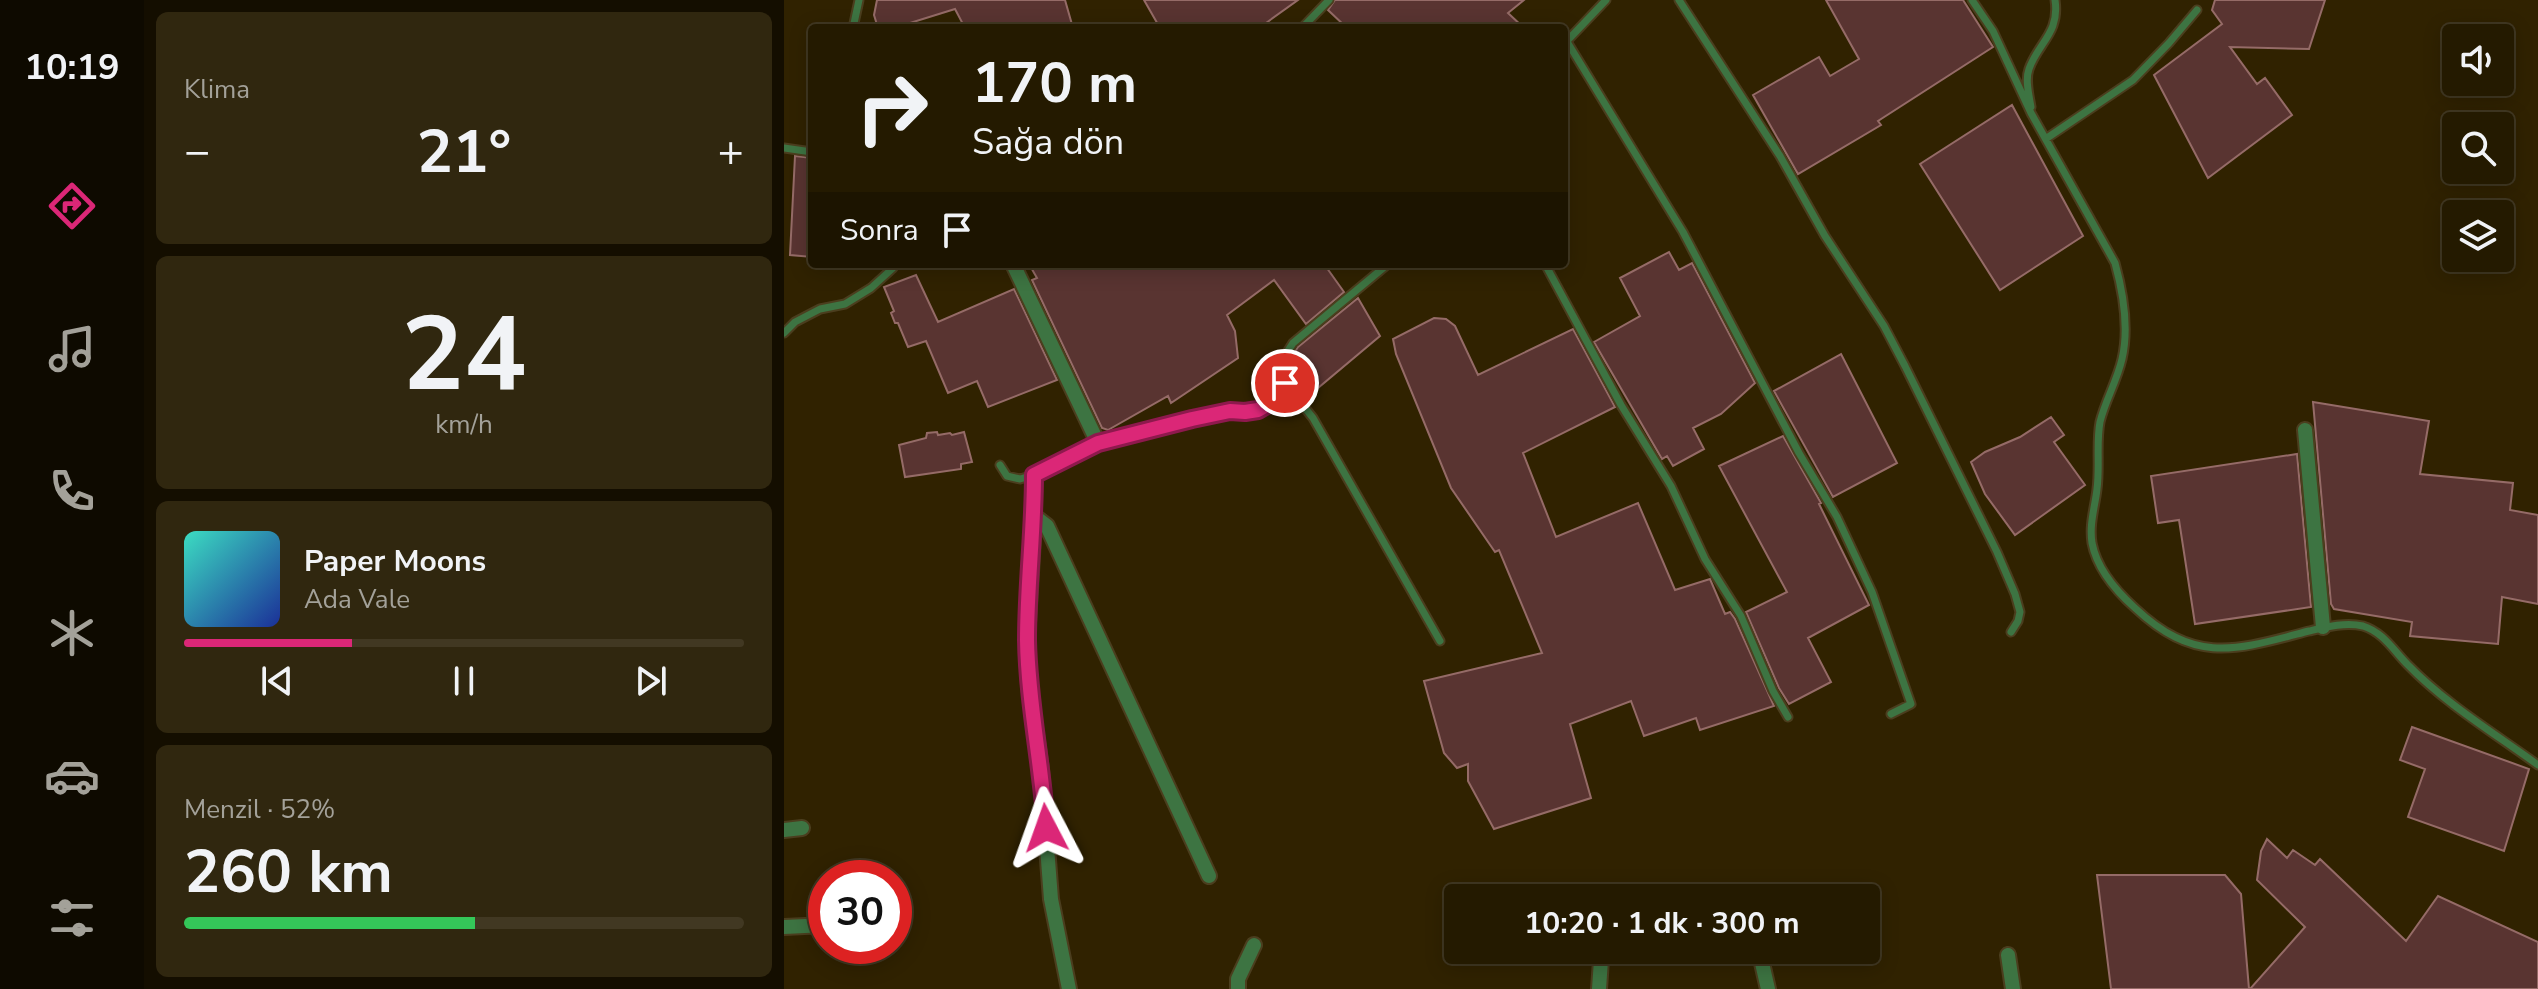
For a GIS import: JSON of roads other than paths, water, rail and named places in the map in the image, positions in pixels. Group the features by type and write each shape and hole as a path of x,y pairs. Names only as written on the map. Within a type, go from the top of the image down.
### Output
{"street":[{"path":"1015,268 1098,443"},
{"path":"2305,430 2323,627"},
{"path":"1034,475 1029,582 1029,686 1041,769 1051,899 1069,989"},
{"path":"1034,516 1047,526 1209,876"},
{"path":"784,830 802,828"},
{"path":"784,927 808,926"},
{"path":"1238,989 1238,979 1254,945"},
{"path":"2008,955 2013,989"},
{"path":"1599,989 1601,964"},
{"path":"1762,964 1768,989"}],"lane":[{"path":"854,24 859,0"},
{"path":"1306,24 1329,0"},
{"path":"1568,39 1606,0"},
{"path":"1679,0 1780,156 1825,236 1884,326 1991,539 2015,594 2020,612 2011,632"},
{"path":"1972,0 1993,31 2031,113 2115,263 2122,288 2122,359 2100,425 2099,474 2091,516 2093,544 2101,567 2120,594 2148,621 2192,645 2222,651 2247,648 2333,625 2363,626 2387,640 2426,682 2538,765"},
{"path":"2031,113 2028,71 2048,40 2057,12 2055,0"},
{"path":"2047,138 2133,80 2197,10"},
{"path":"1568,47 1683,232 1854,551 1878,606 1911,704 1891,714"},
{"path":"784,148 808,151"},
{"path":"784,333 795,322 820,309 845,304 871,288 893,268"},
{"path":"1000,465 1007,476 1020,479 1098,443 1230,411 1258,410 1277,399 1285,383 1284,357 1293,343 1383,268"},
{"path":"1547,268 1621,405 1671,486 1705,559 1741,616 1773,691 1788,717"},
{"path":"1285,383 1313,418 1440,641"}]}
